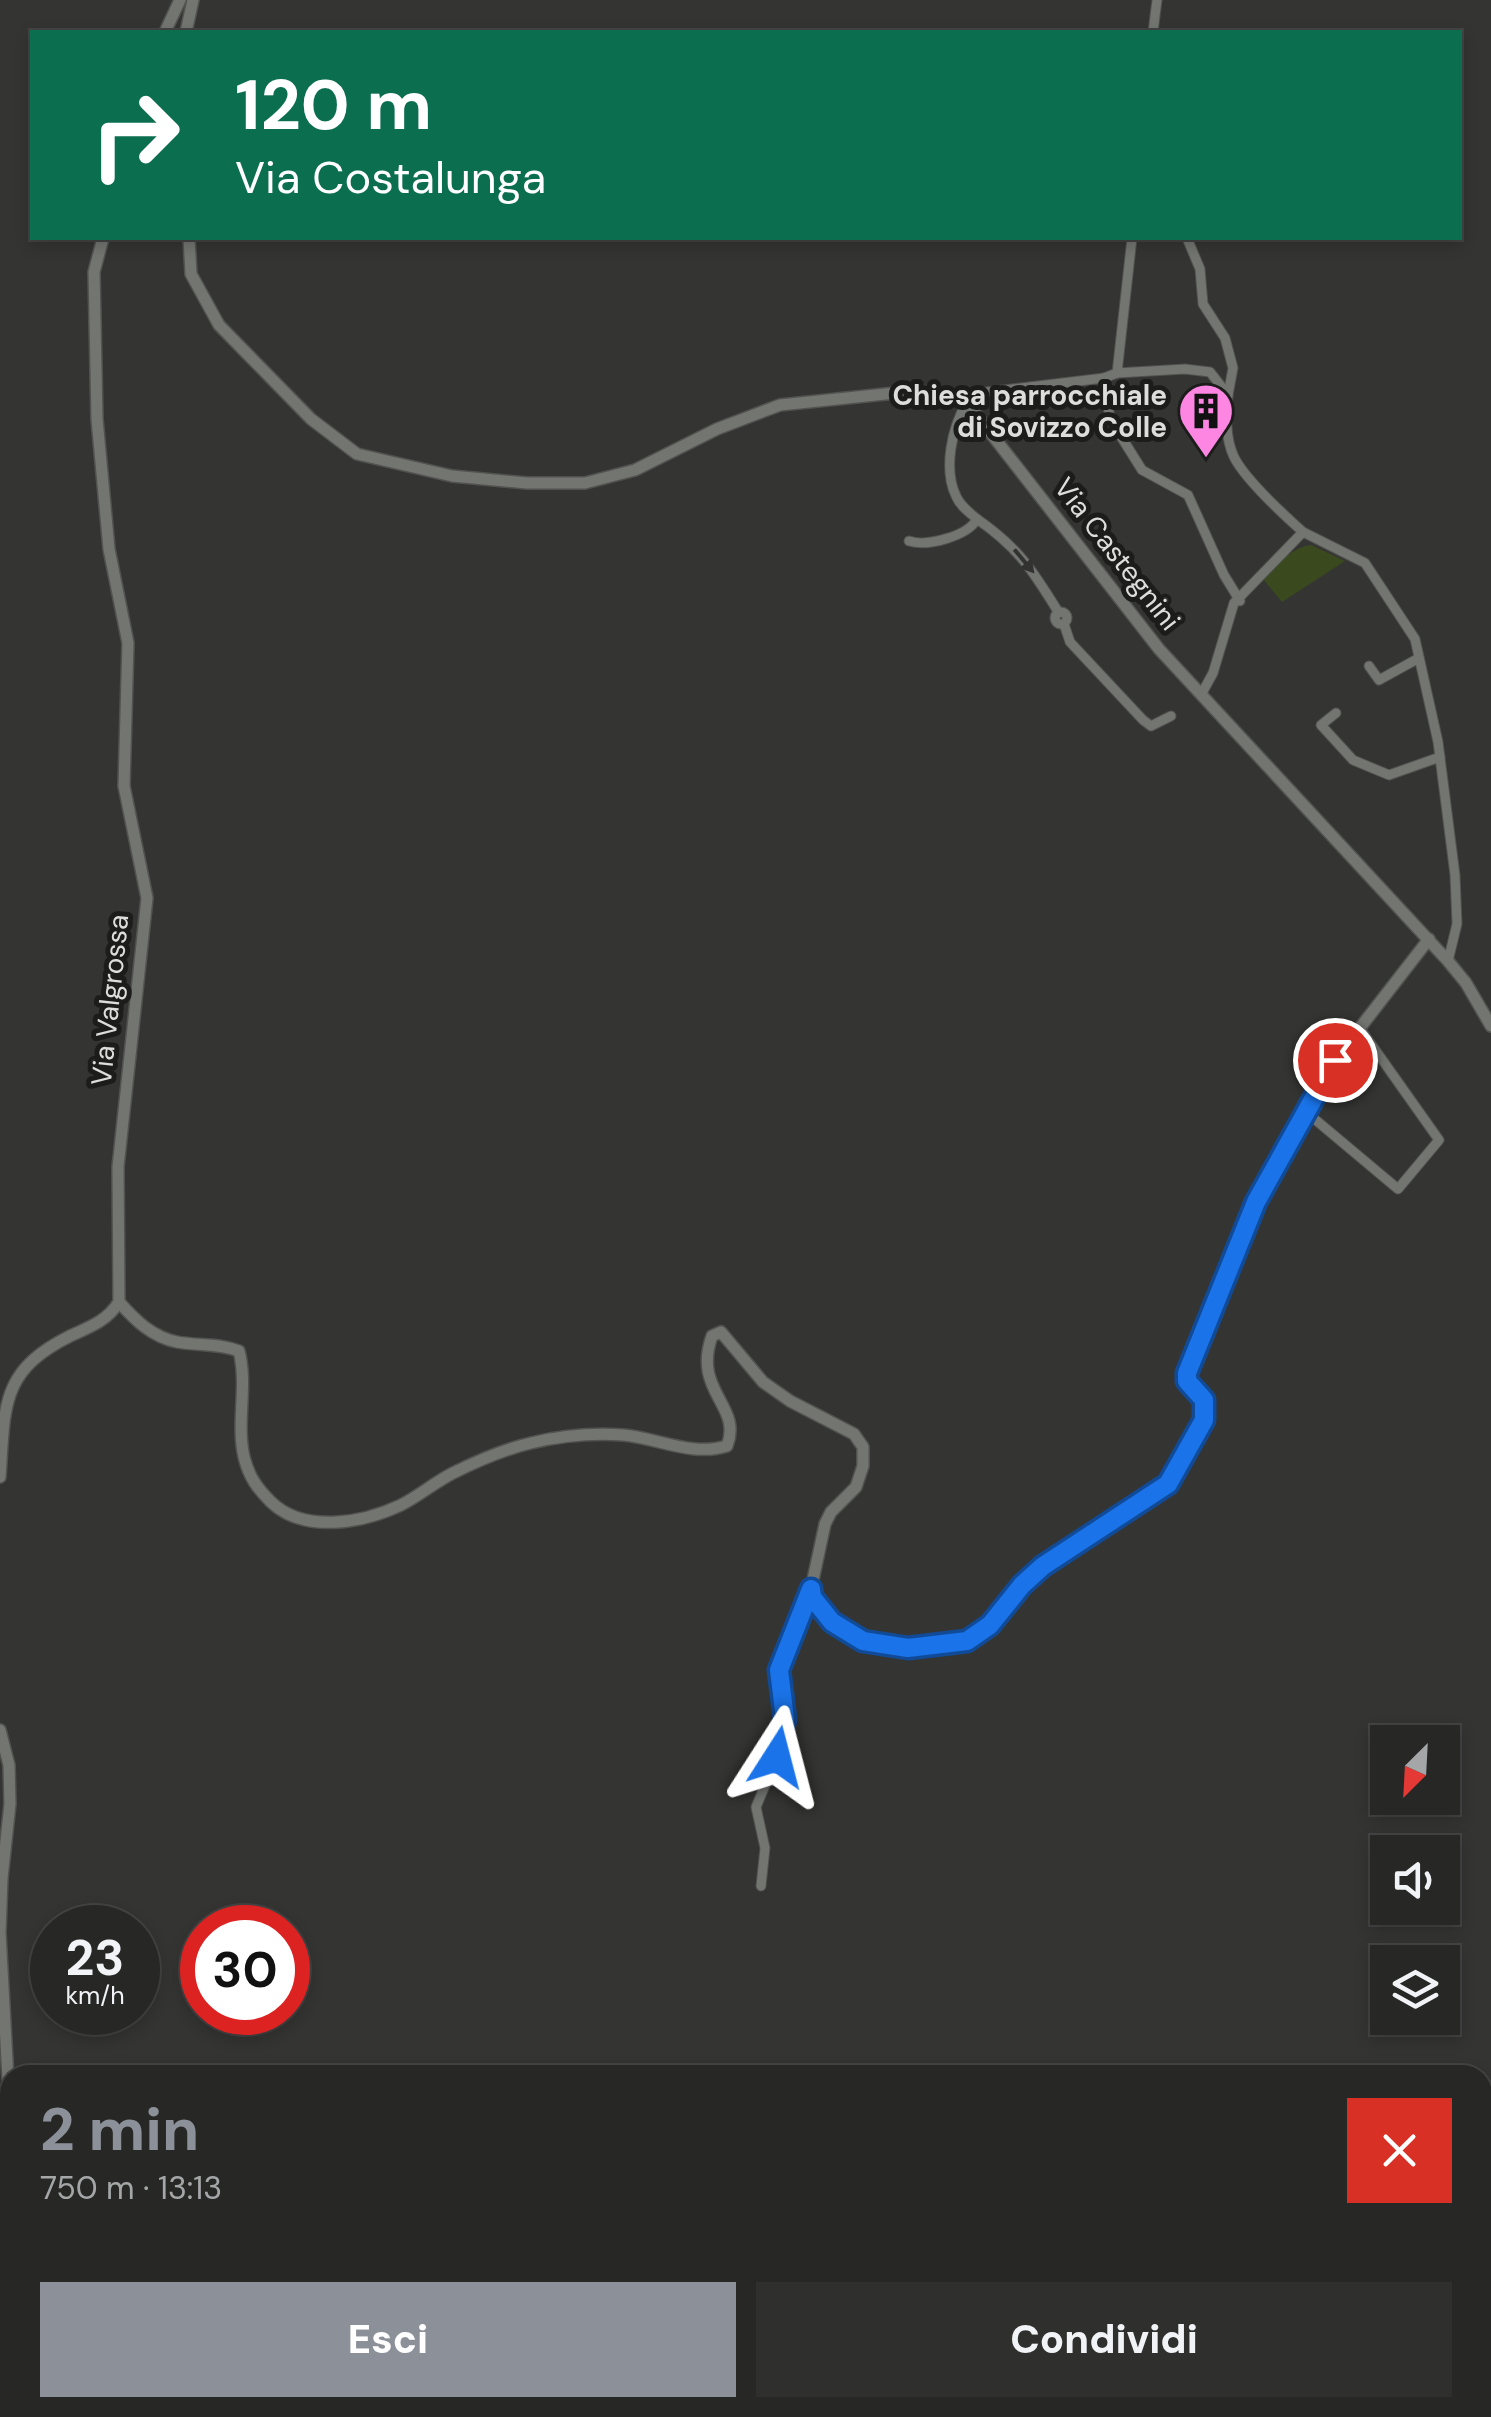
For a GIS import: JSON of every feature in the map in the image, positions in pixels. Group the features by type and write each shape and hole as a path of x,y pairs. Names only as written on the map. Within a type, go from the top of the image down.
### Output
{"street":[{"path":"167,30 180,0"},
{"path":"186,30 193,0"},
{"path":"1153,30 1157,0"},
{"name":"Via Valgrossa","path":"102,240 94,272 96,418 109,549 128,643 124,786 146,898 118,1167 119,1302"},
{"path":"189,240 191,274 219,325 321,428 356,454 452,476 527,483 585,483 635,470 717,429 780,405 914,391 964,399 1104,378 1117,372 1185,368 1210,372 1228,395"},
{"path":"1117,372 1132,240"},
{"path":"1188,240 1200,269 1203,304 1225,338 1233,368 1226,423 1234,458 1303,532 1363,566 1415,639 1440,757 1455,875 1457,924 1448,960"},
{"path":"1104,378 1110,420 1142,470 1188,495 1239,600"},
{"path":"964,399 956,420 950,469 956,497 1028,562 1061,618 1070,642 1142,720 1151,726 1172,716"},
{"name":"Via Castegnini","path":"964,399 1160,649 1448,960 1491,1026"},
{"path":"909,541 923,544 970,529 978,520"},
{"path":"1202,693 1239,600 1303,532"},
{"path":"1369,666 1380,680 1418,658"},
{"path":"1336,713 1321,725 1353,760 1389,774 1440,757"},
{"path":"811,1589 812,1597 832,1622 863,1641 908,1648 956,1644 983,1632 1043,1566 1168,1484 1204,1420 1207,1407 1187,1381 1187,1373 1246,1226 1335,1060 1429,939"},
{"path":"1305,1110 1398,1189 1440,1140 1360,1026"},
{"path":"0,1477 4,1405 12,1382 28,1363 51,1346 110,1318 119,1302 142,1328 175,1342 222,1344 239,1351 243,1389 240,1425 244,1458 254,1486 297,1520 316,1523 370,1516 400,1505 450,1474 529,1443 575,1436 623,1435 712,1451 728,1446 731,1422 708,1378 705,1362 712,1336 721,1332 762,1382 854,1434 863,1447 863,1466 856,1488 832,1512 826,1524 811,1589 779,1670 784,1730 756,1808 766,1848 761,1886"},
{"path":"0,1730 8,1764 10,1804 0,1914 8,2065"}],"green space":[{"path":"1311,545 1345,561 1282,602 1263,579 1290,553"}],"place":[{"name":"Chiesa parrocchiale di Sovizzo Colle","path":"1206,460"}],"route":[{"path":"777,1757 785,1719 779,1670 811,1589 821,1611 846,1633 863,1641 908,1648 967,1641 983,1632 1043,1566 1168,1484 1204,1420 1207,1407 1187,1381 1187,1373 1232,1258 1256,1202 1335,1060"}]}
